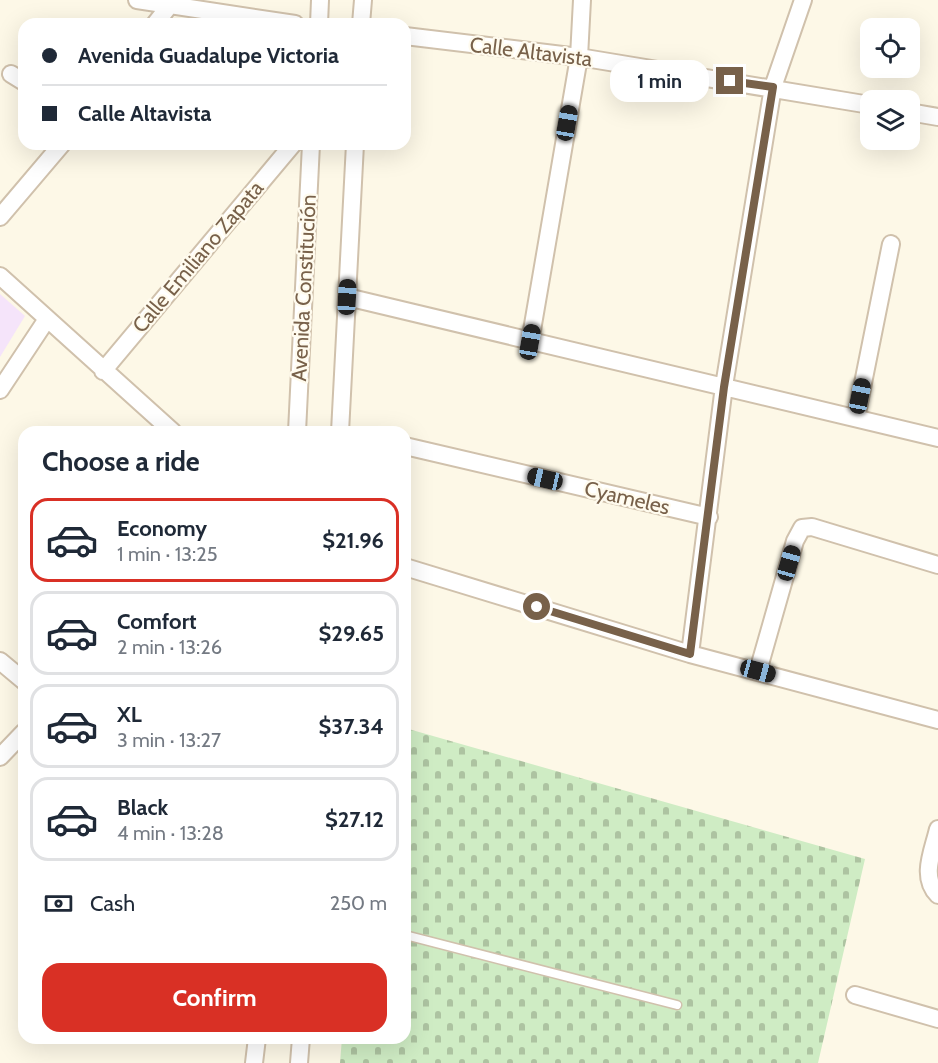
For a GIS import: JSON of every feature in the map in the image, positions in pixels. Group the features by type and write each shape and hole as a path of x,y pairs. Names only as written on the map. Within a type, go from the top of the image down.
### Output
{"street":[{"path":"137,0 256,18"},
{"path":"319,18 320,0"},
{"path":"362,18 363,0"},
{"path":"530,342 579,57 582,0"},
{"path":"690,654 724,387 773,87 803,0"},
{"path":"160,18 170,5"},
{"name":"Calle Altavista","path":"411,37 579,57 773,87 860,103"},
{"path":"920,114 938,117"},
{"path":"0,217 57,150"},
{"name":"Calle Emiliano Zapata","path":"103,371 288,150"},
{"name":"Avenida Constitución","path":"297,426 311,150"},
{"name":"Avenida Constitución","path":"342,426 355,150"},
{"path":"856,418 891,244"},
{"path":"0,276 165,426"},
{"path":"347,297 938,438"},
{"path":"0,390 48,319"},
{"name":"Cyameles","path":"411,447 709,517"},
{"path":"758,671 795,541 802,528 812,527 938,565"},
{"path":"411,569 690,654 938,720"},
{"path":"0,661 18,676"},
{"path":"0,757 18,738"},
{"path":"935,892 927,876 938,829"},
{"path":"855,995 938,1019"},
{"path":"254,1063 256,1044"},
{"path":"299,1063 301,1044"}],"lane":[{"path":"411,937 677,1005"}],"shaded area":[{"path":"0,294 25,316 0,357"}],"green space":[{"path":"411,730 865,859 818,1063 340,1063 342,1044 411,1044"}],"route":[{"path":"537,607 690,654 724,387 773,87 730,81"}]}
